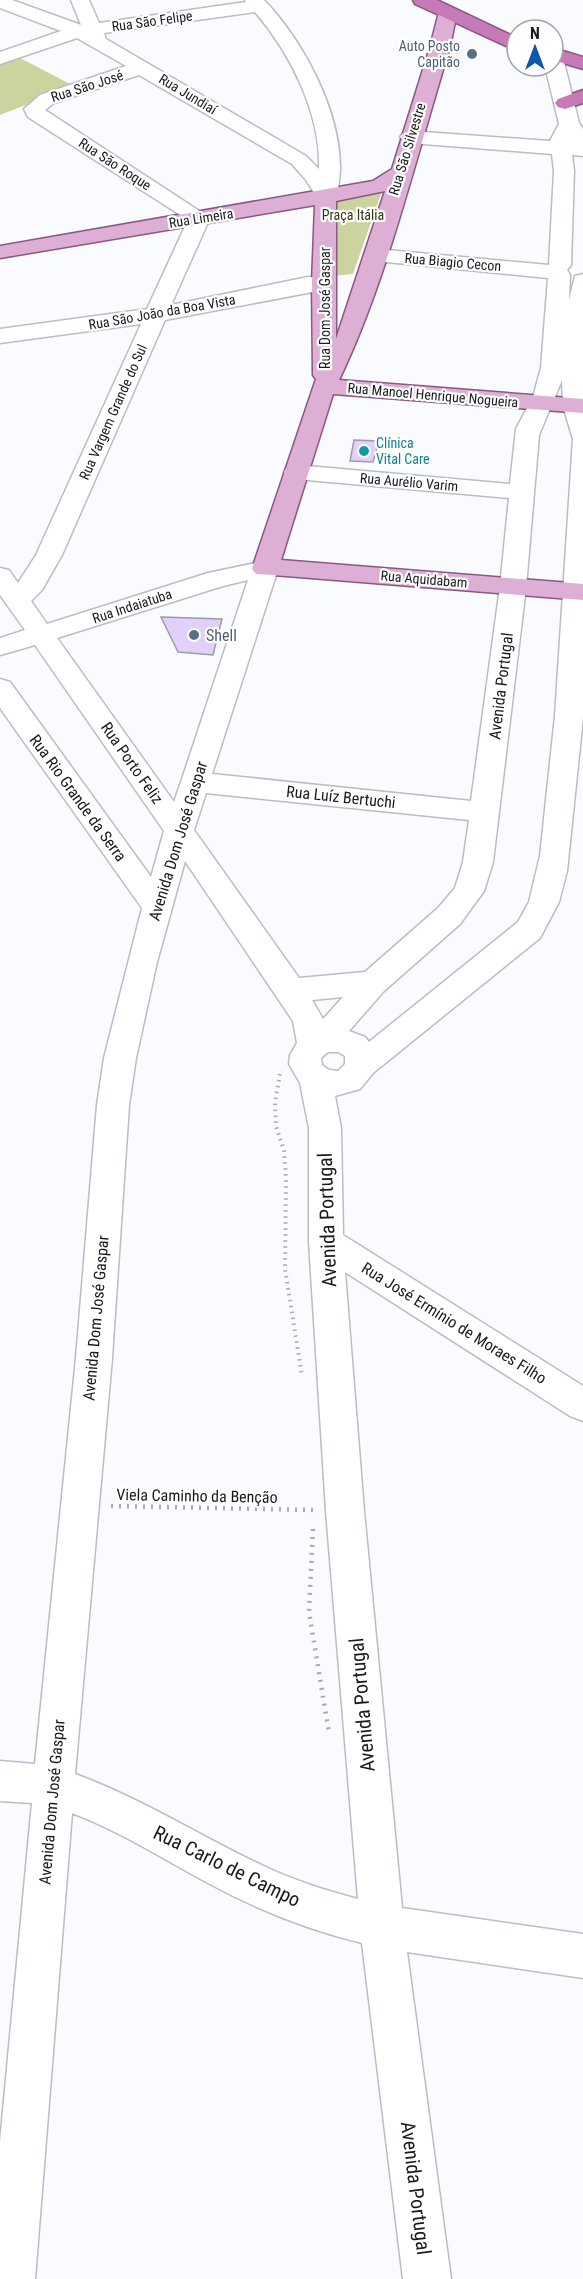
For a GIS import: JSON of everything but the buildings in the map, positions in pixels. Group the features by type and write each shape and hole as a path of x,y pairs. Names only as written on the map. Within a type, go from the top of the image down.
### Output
{"highway":[{"path":"422,0 446,6 505,32"},
{"path":"446,6 480,28 505,39"},
{"path":"565,61 583,63"},
{"path":"565,63 583,70"}],"main road":[{"name":"Rua São Silvestre","path":"324,386 347,339 376,255 391,184 410,138 440,47 446,6"},
{"path":"440,47 480,28"},
{"name":"Rua Limeira","path":"0,252 391,184"},
{"name":"Rua Dom José Gaspar","path":"324,386 326,337 323,283 326,197"},
{"path":"323,283 367,281"},
{"name":"Rua Manoel Henrique Nogueira","path":"324,386 579,406"},
{"name":"Avenida Dom José Gaspar","path":"265,569 324,386"},
{"name":"Rua Aquidabam","path":"265,569 286,568 580,592"}],"street":[{"name":"Rua Jundiaí","path":"0,2 31,14 84,20 144,67 308,167 326,197"},
{"name":"Rua São Felipe","path":"0,58 84,20 257,3"},
{"name":"Rua Dom José Gaspar","path":"257,3 284,40 318,99 328,135 332,170 326,197"},
{"name":"Rua São José","path":"34,109 47,99 144,67"},
{"name":"Avenida Portugal","path":"563,78 574,100 574,143 564,171 573,342 583,436"},
{"name":"Rua São Roque","path":"34,109 35,113 198,218"},
{"path":"268,142 305,144 328,135"},
{"path":"410,138 518,145 574,143"},
{"name":"Rua Vargem Grande do Sul","path":"17,599 33,584 49,555 198,218"},
{"name":"Rua Biagio Cecon","path":"376,255 571,271"},
{"name":"Avenida Portugal","path":"318,1043 373,983 449,916 469,891 478,862 486,812 513,587 529,425 542,403 552,367 571,271 583,259"},
{"name":"Rua São João da Boa Vista","path":"0,336 155,315 308,284 323,283"},
{"name":"Avenida Portugal","path":"325,1128 357,1072 529,930 538,917 550,887 570,829 567,755 580,592 583,442"},
{"name":"Rua Aurélio Varim","path":"296,472 522,492"},
{"name":"Rua Indaiatuba","path":"0,647 236,573 265,569"},
{"name":"Avenida Dom José Gaspar","path":"11,2279 115,1094 130,1010 157,907 179,831 265,569"},
{"name":"Rua Porto Feliz","path":"0,576 43,634 291,990 318,1043"},
{"name":"Rua Rio Grande da Serra","path":"0,688 157,907"},
{"path":"567,755 583,800"},
{"name":"Rua Luíz Bertuchi","path":"195,782 486,812"},
{"path":"291,990 373,983"},
{"path":"335,1039 347,1041 357,1047 362,1055 357,1072 326,1083 315,1078 308,1071 304,1062 306,1053 318,1043 335,1039"},
{"name":"Avenida Portugal","path":"315,1078 325,1128 326,1242 345,1511 382,1927 427,2279"},
{"name":"Rua José Ermínio de Moraes Filho","path":"326,1242 583,1405"},
{"name":"Rua Carlo de Campo","path":"0,1781 30,1782 93,1802 283,1897 382,1927 583,1956"}],"path":[{"name":"Viela Caminho da Benção","path":"80,1505 314,1510"}],"green space":[{"path":"20,58 74,86 0,115 0,64"},
{"name":"Praça Itália","path":"383,188 353,274 332,276 334,198"}],"place":[{"name":"Auto Posto Capitão","path":"472,54"},
{"name":"Clínica Vital Care","path":"364,451"},
{"name":"Shell","path":"194,635"}]}
